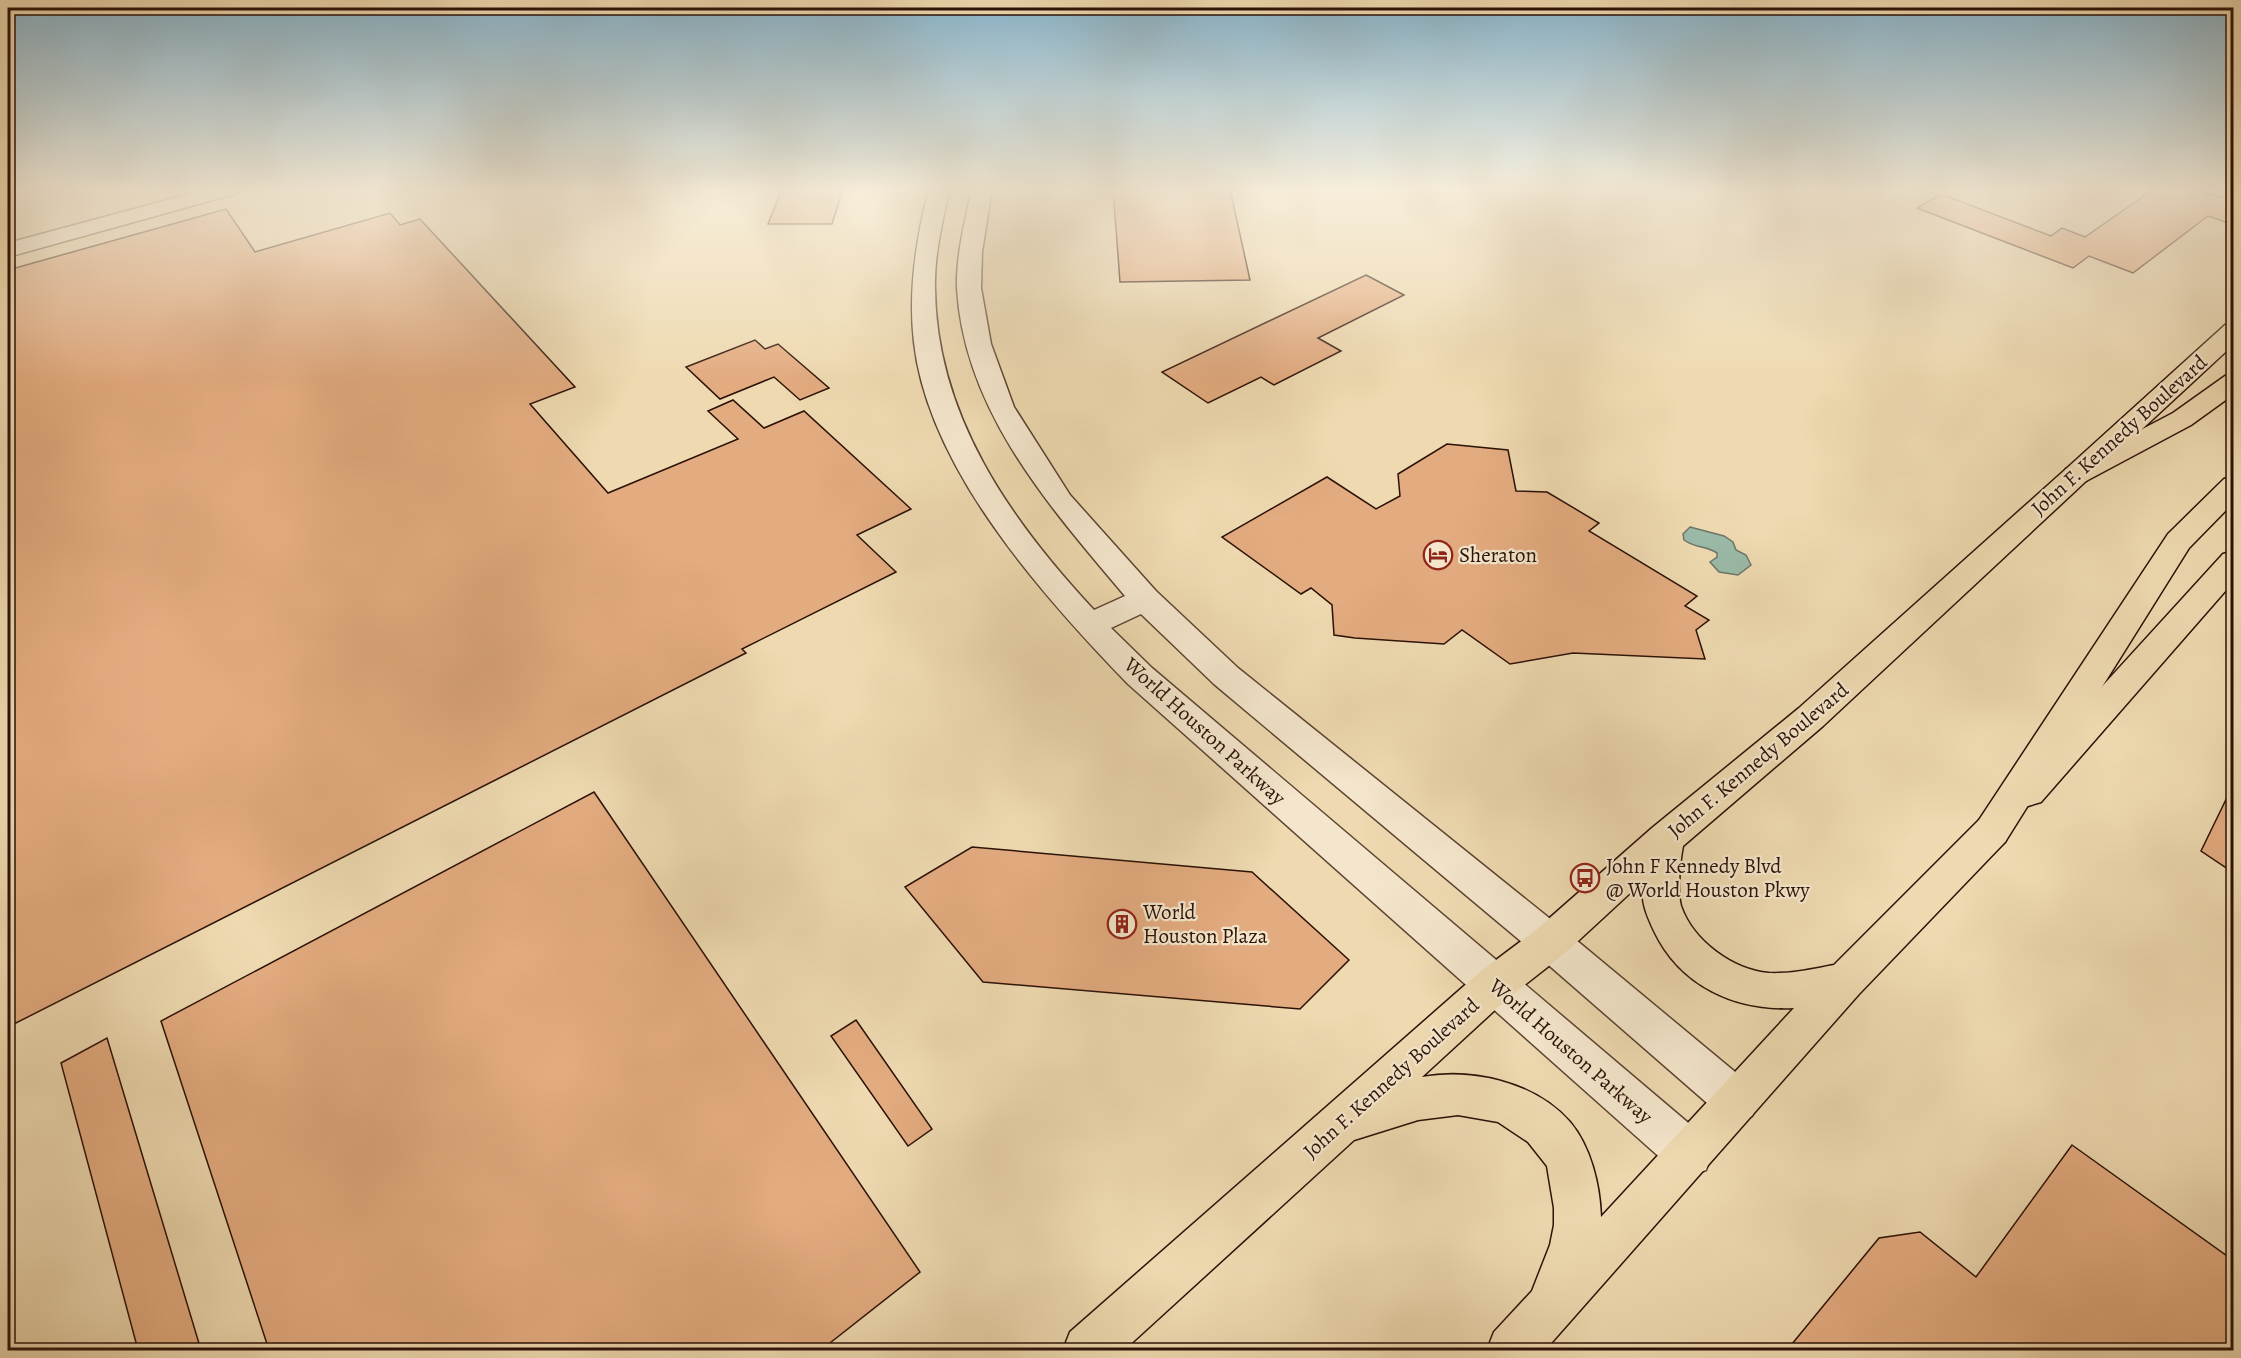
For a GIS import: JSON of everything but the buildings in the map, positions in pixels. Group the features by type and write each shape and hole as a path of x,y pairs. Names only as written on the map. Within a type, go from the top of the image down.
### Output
{"main road":[{"name":"John F. Kennedy Boulevard","path":"1088,1350 1494,985 1550,942 1665,839 1811,717 2234,330"},
{"path":"2076,475 2182,419 2234,381"},
{"path":"1992,831 2178,541 2234,485"},
{"path":"1512,1350 1845,981 1992,831 2234,561"},
{"path":"1665,839 1661,903 1678,940 1700,962 1731,982 1769,991 1803,989 1845,981"},
{"path":"1342,1122 1422,1098 1458,1094 1487,1098 1513,1107 1548,1132 1563,1149 1571,1170 1578,1216 1565,1270 1549,1310"}],"street":[{"name":"World Houston Parkway","path":"927,252 923,290 953,345 1001,407 1060,501 1145,599 1226,676 1550,942 1737,1101"},
{"name":"World Houston Parkway","path":"971,252 969,288 953,345 951,426 975,473 1014,534 1089,626 1140,676 1690,1154"},
{"path":"1089,626 1145,599"}],"shaded area":[{"path":"1690,527 1724,536 1733,542 1736,550 1746,555 1751,565 1738,575 1719,572 1710,562 1717,557 1717,553 1684,540 1683,534"}],"place":[{"name":"Sheraton","path":"1438,555"},
{"name":"John F Kennedy Blvd @ World Houston Pkwy","path":"1585,878"},
{"name":"World Houston Plaza","path":"1122,924"}]}
